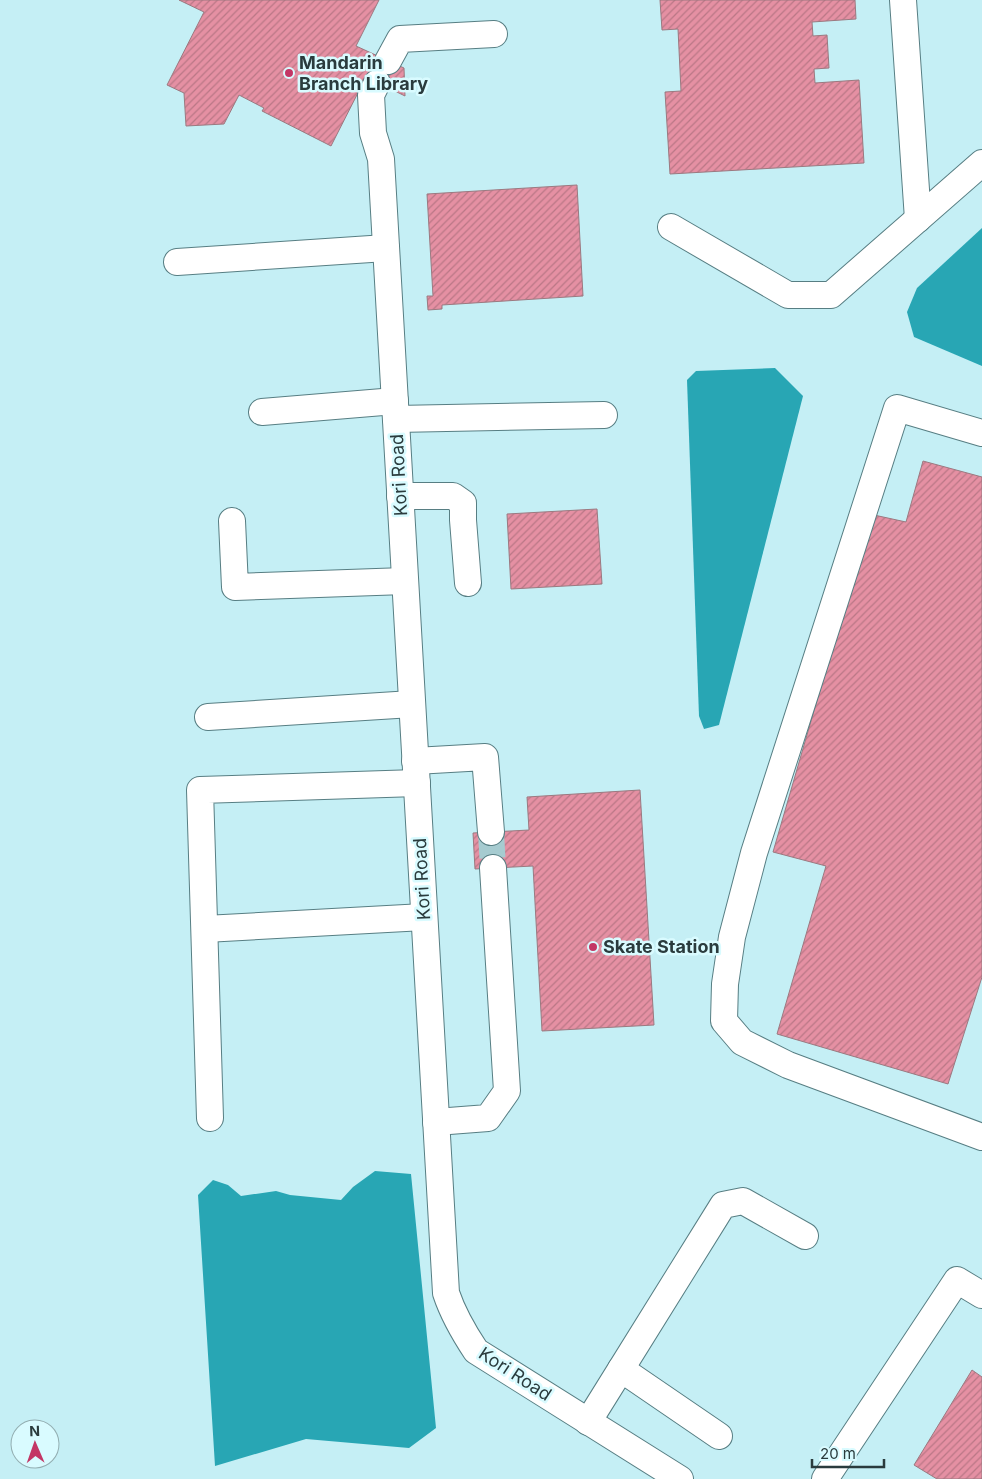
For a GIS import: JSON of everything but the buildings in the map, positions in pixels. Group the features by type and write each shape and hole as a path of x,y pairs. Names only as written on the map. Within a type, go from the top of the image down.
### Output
{"street":[{"path":"902,0 918,219"},
{"name":"Kori Road","path":"494,34 400,39 371,95 373,132 381,159 446,1293 464,1334 476,1351 680,1479"},
{"path":"671,227 788,295 831,295 982,163"},
{"path":"178,262 386,248"},
{"path":"982,433 897,408 754,853 732,937 724,984 724,1020 742,1042 788,1065 982,1137"},
{"path":"262,412 395,410 604,415"},
{"path":"400,496 453,496 463,503 462,520 468,582"},
{"path":"232,521 235,587 405,581"},
{"path":"208,717 412,704"},
{"path":"210,1118 200,790 416,772 486,757 490,832"},
{"path":"436,1122 488,1118 507,1091 492,868"},
{"path":"204,928 424,917"},
{"path":"588,1422 723,1205 743,1201 804,1236"},
{"path":"825,1479 957,1280 982,1295"},
{"path":"621,1368 719,1436"}],"water":[{"path":"982,228 982,366 914,337 907,312 917,288"},
{"path":"775,368 803,396 719,725 704,729 699,716 687,380 696,371"},
{"path":"375,1171 411,1174 436,1428 409,1448 306,1439 215,1466 198,1195 213,1180 228,1185 241,1196 276,1191 290,1195 341,1200 353,1187"}],"tunnel":[{"path":"491,832 493,868"}],"place":[{"name":"Mandarin Branch Library","path":"289,73"},
{"name":"Skate Station","path":"593,947"}]}
